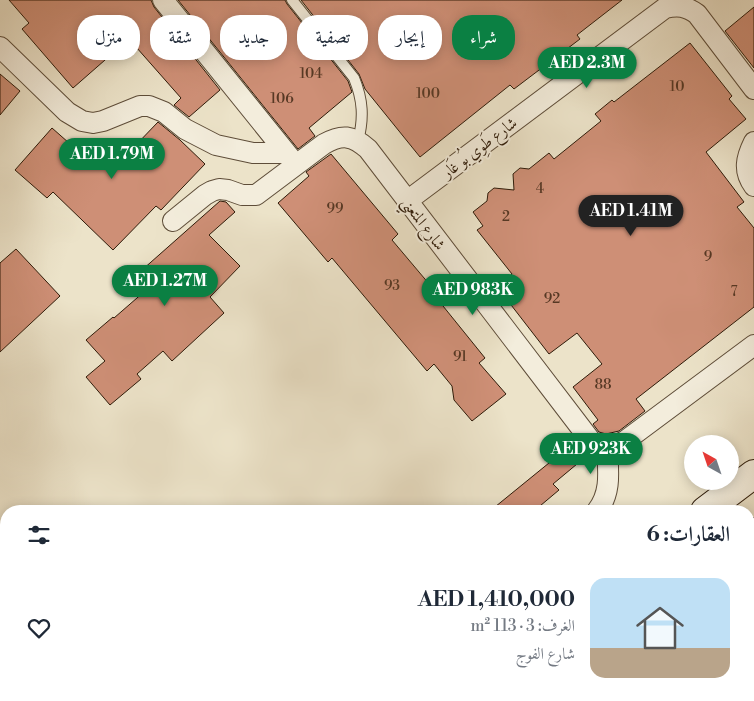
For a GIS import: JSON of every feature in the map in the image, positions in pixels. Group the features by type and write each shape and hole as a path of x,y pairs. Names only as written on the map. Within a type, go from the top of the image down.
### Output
{"main road":[{"path":"713,505 754,474"}],"street":[{"path":"162,0 291,159"},
{"name":"شارع طَوِي بُو غَار","path":"407,201 665,8 681,6 690,8 697,14 754,89"},
{"path":"0,47 67,112 82,121 93,123 103,121 140,106 149,106 164,112 185,129 216,145 291,159"},
{"path":"174,222 212,191 220,189 242,196 256,195 291,159 335,138 348,137 358,141"},
{"name":"شارع المتعني","path":"358,141 368,149 591,441 599,446 607,447"},
{"path":"754,142 747,155 746,168 749,180 754,186"},
{"path":"601,505 607,493 609,481 607,447 615,446 625,441 754,345"}],"lane":[{"path":"292,0 354,78 363,108 362,125 358,141"}],"building":[{"path":"9,0 151,0 160,15 150,15 150,60 196,60 220,90 189,117 174,105 181,98 140,51 140,15 77,15 77,60 105,60 73,88 22,29 29,23"},
{"path":"178,0 285,0 297,17 297,60 331,60 348,81 352,92 309,128 315,136 298,149 226,60 287,60 287,15 220,15 220,52 210,40 210,15 190,15"},
{"path":"301,0 622,0 577,35 580,39 514,89 510,85 420,157 365,89 359,74 348,60 368,60 368,15 313,15"},
{"path":"754,7 754,68 725,31"},
{"path":"690,43 732,96 729,99 746,119 706,152 744,202 737,207 754,228 754,307 636,399 645,411 619,431 606,434 599,432 593,424 598,420 573,387 602,364 577,333 549,354 508,301 522,290 512,274 477,230 483,226 473,212 487,201 488,193 494,188 514,190 513,174 520,168 529,169 549,153 554,159 601,121 595,114 612,100 614,102"},
{"path":"0,74 20,91 0,115"},
{"path":"158,122 205,164 161,210 156,206 113,250 53,192 47,198 15,170 52,128 94,165 99,159 111,171"},
{"path":"331,154 398,234 392,240 446,304 443,306 485,358 479,363 506,394 472,421 454,400 452,386 434,364 427,371 332,258 328,262 278,203 309,176 306,172"},
{"path":"220,201 226,202 235,212 209,235 240,266 210,297 224,313 172,361 163,351 137,374 141,379 110,405 86,377 105,361 86,340 145,291 133,278"},
{"path":"16,249 60,296 0,352 0,263"},
{"path":"576,441 589,454 553,484 559,490 541,505 497,505"}]}
